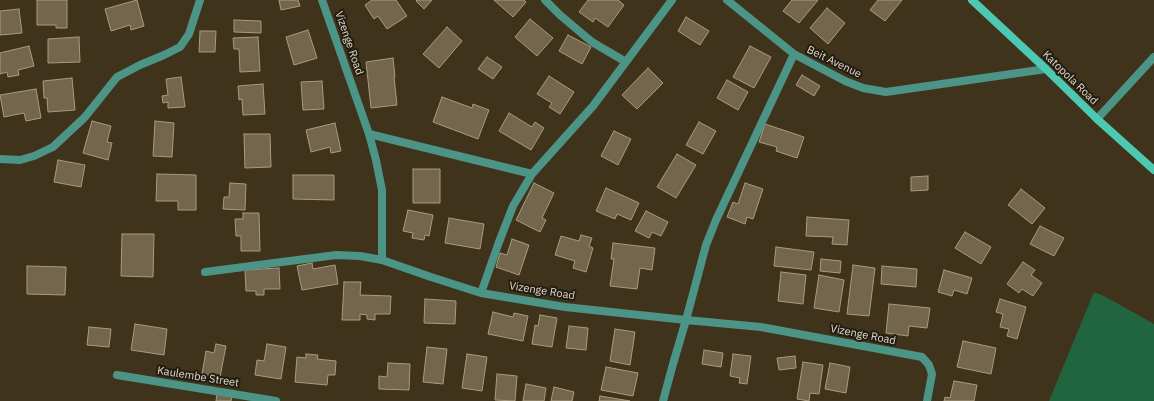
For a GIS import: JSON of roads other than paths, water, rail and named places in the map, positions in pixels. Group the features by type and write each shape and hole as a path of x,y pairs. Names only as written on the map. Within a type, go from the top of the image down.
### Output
{"street":[{"path":"0,159 20,160 34,156 53,147 85,117 116,77 180,47 189,34 200,0"},
{"name":"Vizenge Road","path":"322,0 369,134 376,160 382,190 382,260 431,278 482,293 565,306 761,327 922,357 929,365 932,374 927,401"},
{"path":"545,0 592,42 626,62"},
{"path":"482,293 513,206 532,174 593,106 672,0"},
{"name":"Beit Avenue","path":"728,0 794,54 845,81 863,88 886,92 1046,69"},
{"name":"Katopola Road","path":"972,0 1097,119 1154,170"},
{"path":"664,401 706,245 794,54"},
{"path":"1097,119 1154,56"},
{"path":"369,134 532,174"},
{"path":"205,272 336,255 360,256 382,260"},
{"name":"Kaulembe Street","path":"116,375 276,401"}]}
